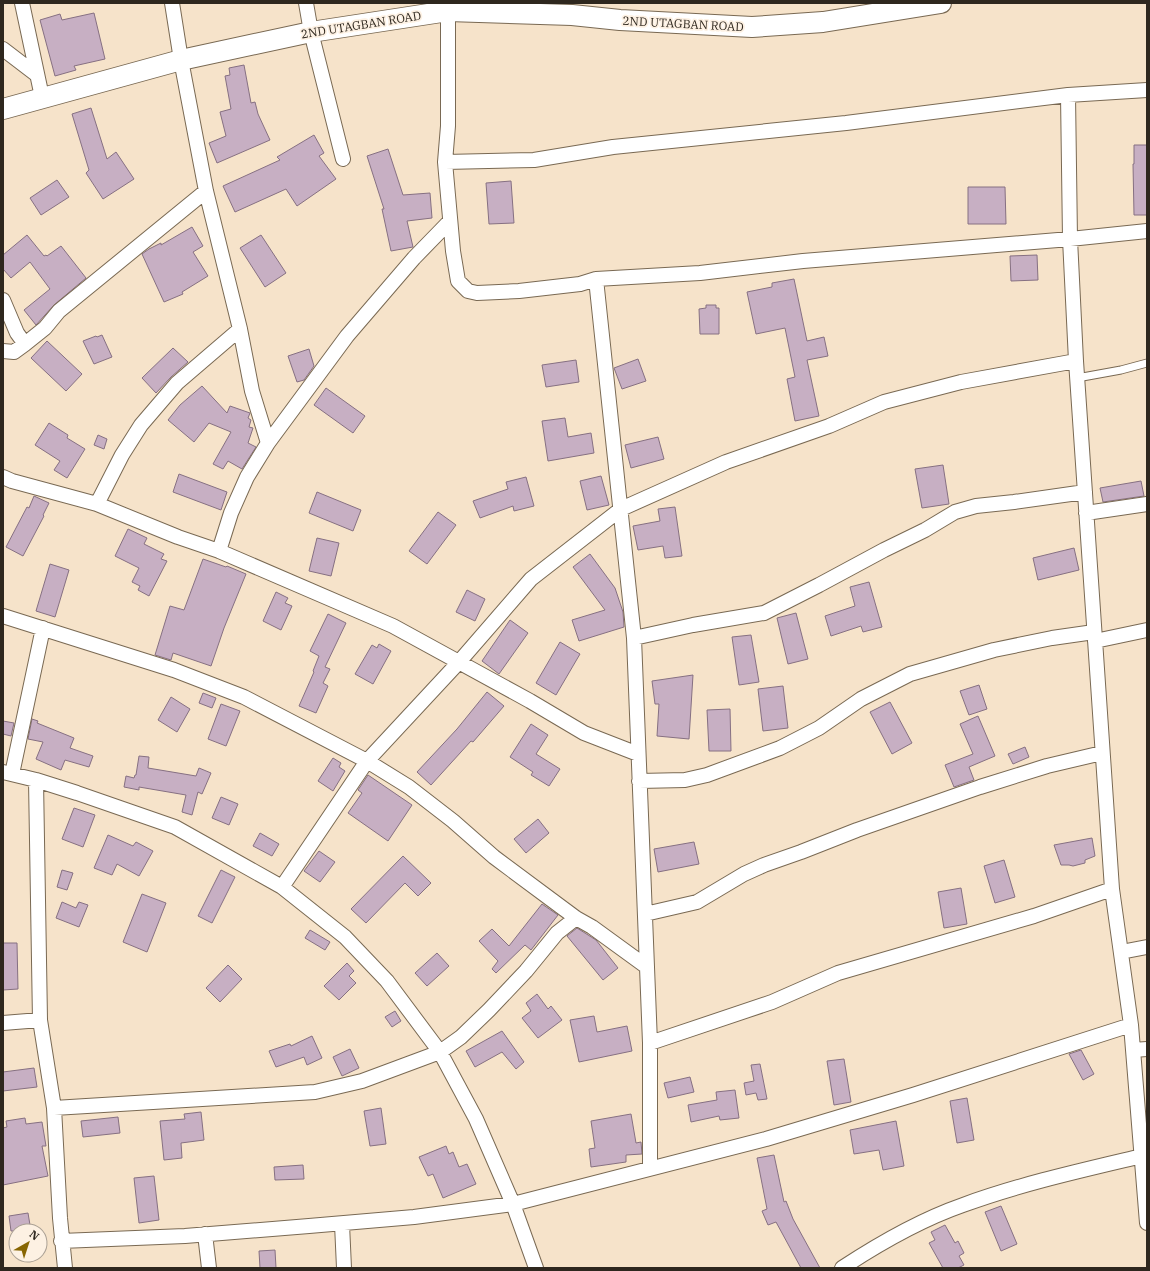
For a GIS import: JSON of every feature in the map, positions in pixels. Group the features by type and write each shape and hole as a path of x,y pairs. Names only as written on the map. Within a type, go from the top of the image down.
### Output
{"street":[{"path":"22,3 42,97"},
{"path":"172,3 181,60 206,192 240,329 252,391 268,442"},
{"path":"306,3 311,32 343,159"},
{"name":"2ND UTAGBAN ROAD","path":"3,109 42,97 181,60 311,32 448,7 572,9 620,20 752,27 823,22 941,3"},
{"path":"448,7 448,126 445,162 450,221 458,281 468,291 477,293 519,291 580,284 596,279 700,273 803,260 1070,239 1147,231"},
{"path":"3,49 37,75"},
{"path":"445,162 534,160 613,147 846,123 1068,94 1147,90"},
{"path":"1068,94 1070,239 1076,361 1102,753 1112,889 1131,1025 1142,1156 1146,1185 1147,1223"},
{"path":"3,351 14,352 25,344 45,328 60,311 206,192"},
{"path":"219,550 231,513 247,477 268,442 347,336 414,258 450,221"},
{"path":"596,279 634,638 650,1043 650,1168"},
{"path":"3,300 17,332 25,344"},
{"path":"97,504 122,455 142,425 177,383 240,329"},
{"path":"282,887 368,761 459,662 531,579 621,509 726,462 829,426 884,402 961,382 1076,361"},
{"path":"3,477 12,481 97,504 178,537 219,550 393,626 584,733 638,754"},
{"path":"634,638 693,625 764,613 924,530 955,512 976,506 1085,492"},
{"path":"1086,513 1147,504"},
{"path":"3,616 174,670 244,697 368,761 409,787 453,821 494,856 576,918 592,927 647,967"},
{"path":"43,628 8,773 36,780 175,827 282,887 345,937 387,982 440,1052 476,1119 513,1204 536,1268"},
{"path":"639,781 685,780 707,775 780,748 818,728 861,699 910,674 994,650 1052,638 1094,637 1147,630"},
{"path":"645,914 697,902 764,864 801,852 857,830 980,787 1040,768 1102,753"},
{"path":"36,780 40,1020 54,1108 61,1241 65,1268"},
{"path":"650,1043 772,1002 838,973 1034,916 1112,889"},
{"path":"54,1108 315,1092 362,1081 440,1052 461,1037 526,971 557,933 576,918"},
{"path":"1120,952 1147,947"},
{"path":"3,1023 40,1020"},
{"path":"61,1241 205,1234 342,1224 414,1217 513,1204 766,1139 913,1095 1131,1025"},
{"path":"1133,1050 1147,1049"},
{"path":"842,1268 904,1230 963,1205 1026,1186 1142,1156"},
{"path":"342,1224 344,1268"},
{"path":"205,1234 210,1268"}],"lane":[{"path":"1077,378 1122,370 1147,363"}],"building":[{"path":"94,13 105,59 74,66 76,70 55,76 40,20 60,14 62,20"},
{"path":"244,65 251,103 255,102 258,114 270,140 217,163 209,143 226,136 220,112 231,109 225,76 230,75 229,68"},
{"path":"91,108 107,159 116,152 134,179 103,199 86,173 89,170 72,114"},
{"path":"314,135 324,153 319,156 336,179 297,206 286,189 235,212 223,186 280,160 277,157"},
{"path":"1134,145 1147,145 1147,215 1134,215"},
{"path":"388,149 403,195 430,193 432,218 407,221 413,247 391,251 382,209 384,209 367,156"},
{"path":"57,180 69,197 41,215 30,198"},
{"path":"511,181 514,223 489,224 486,183"},
{"path":"968,187 1005,187 1006,224 968,224"},
{"path":"192,227 203,246 193,252 208,276 182,292 183,294 164,302 142,254"},
{"path":"27,235 44,256 47,256 61,246 86,278 54,305 36,325 24,310 50,289 30,262 11,278 3,269 3,255"},
{"path":"261,235 286,273 265,287 240,248"},
{"path":"1037,255 1038,280 1011,281 1010,256"},
{"path":"794,279 807,341 824,337 828,356 807,360 819,416 795,421 787,379 795,377 785,328 756,334 747,292 772,287 772,283"},
{"path":"706,305 716,305 716,308 719,308 719,334 700,334 699,309 706,308"},
{"path":"102,335 112,357 94,364 83,341"},
{"path":"47,341 82,374 66,391 31,358"},
{"path":"173,348 188,362 156,393 142,378"},
{"path":"309,349 314,366 304,380 297,382 288,356"},
{"path":"638,359 646,381 622,389 614,368"},
{"path":"576,360 579,382 546,387 542,365"},
{"path":"202,386 227,413 230,406 250,413 248,418 251,420 249,427 253,428 248,443 256,447 242,469 228,461 223,469 213,464 231,432 209,423 194,442 168,420 180,405"},
{"path":"326,388 365,416 353,433 314,405"},
{"path":"565,418 568,437 591,433 594,453 548,461 542,421"},
{"path":"49,423 68,435 67,438 85,449 67,478 54,470 60,461 35,445"},
{"path":"98,435 107,439 104,449 94,445"},
{"path":"658,437 664,459 631,468 625,445"},
{"path":"943,465 949,504 922,508 915,469"},
{"path":"179,474 227,492 221,510 173,492"},
{"path":"601,476 609,505 587,510 580,481"},
{"path":"526,477 534,506 514,511 513,506 480,518 473,501 508,489 506,482"},
{"path":"1141,481 1144,496 1103,502 1100,488"},
{"path":"317,492 361,510 353,531 309,513"},
{"path":"34,496 49,503 43,515 44,516 23,556 6,547 27,507 29,508"},
{"path":"675,507 682,556 665,558 663,546 638,550 633,526 660,521 658,509"},
{"path":"438,512 456,525 427,564 409,551"},
{"path":"128,529 147,538 144,544 164,554 161,559 167,561 149,596 138,590 140,586 132,582 139,568 115,556"},
{"path":"317,538 339,543 331,576 309,571"},
{"path":"1074,548 1079,570 1038,580 1033,558"},
{"path":"590,554 615,588 623,612 624,627 579,641 572,620 605,610 573,567"},
{"path":"203,559 226,567 227,566 246,574 224,628 211,666 173,653 171,660 155,655 170,606 184,610"},
{"path":"50,564 69,570 55,617 36,611"},
{"path":"869,582 882,627 863,632 861,626 831,636 825,616 855,606 850,587"},
{"path":"467,590 485,599 475,621 456,612"},
{"path":"276,592 288,598 285,603 292,606 281,630 263,621"},
{"path":"796,613 808,659 788,664 777,618"},
{"path":"328,614 346,623 325,667 330,669 323,683 328,686 316,713 299,706 314,672 313,671 319,656 310,651"},
{"path":"510,620 528,633 499,674 482,661"},
{"path":"751,635 759,682 739,685 732,637"},
{"path":"560,642 580,654 556,695 536,683"},
{"path":"379,644 391,651 373,684 355,674 372,645 377,648"},
{"path":"693,675 689,739 657,736 659,704 655,704 652,681"},
{"path":"979,685 987,709 969,715 960,691"},
{"path":"783,686 788,728 763,731 758,689"},
{"path":"487,692 504,706 473,742 471,741 431,785 417,772 457,729"},
{"path":"203,693 216,698 212,708 199,703"},
{"path":"171,697 190,709 177,732 158,720"},
{"path":"890,702 912,743 892,754 870,712"},
{"path":"221,704 240,711 226,746 208,739"},
{"path":"730,709 731,751 709,751 707,710"},
{"path":"978,716 995,756 969,767 974,780 954,787 945,765 973,754 960,724"},
{"path":"32,719 38,721 37,723 74,738 70,748 93,756 89,767 65,760 61,770 36,759 43,742 28,739"},
{"path":"3,721 14,723 11,736 3,734"},
{"path":"531,724 548,735 536,754 560,769 549,786 531,775 533,772 510,757"},
{"path":"1025,747 1029,757 1013,764 1008,754"},
{"path":"139,756 149,757 148,768 196,776 199,768 211,773 202,794 198,792 192,815 182,812 186,795 139,787 139,790 124,787 126,776 134,778 136,775"},
{"path":"333,758 341,763 339,767 345,771 333,791 318,781"},
{"path":"368,775 412,805 388,841 348,813 362,793 358,790"},
{"path":"221,797 238,804 229,825 212,818"},
{"path":"74,808 95,815 83,847 62,839"},
{"path":"538,819 549,833 526,853 514,839"},
{"path":"260,833 279,844 272,856 253,846"},
{"path":"108,835 133,846 136,842 153,851 139,876 117,864 112,875 94,868"},
{"path":"1092,838 1095,856 1085,860 1085,863 1073,866 1061,865 1054,845"},
{"path":"694,842 699,864 658,872 654,849"},
{"path":"319,851 335,862 320,882 304,871"},
{"path":"403,856 431,883 418,896 405,883 366,923 351,909"},
{"path":"1004,860 1015,897 995,903 984,866"},
{"path":"62,870 73,873 67,890 57,887"},
{"path":"221,870 235,877 212,923 198,916"},
{"path":"961,888 967,924 944,928 938,892"},
{"path":"142,894 166,903 147,952 123,942"},
{"path":"62,902 76,908 79,902 88,905 79,927 56,918"},
{"path":"542,904 558,915 531,950 525,945 496,973 492,969 498,961 479,941 492,929 509,946"},
{"path":"577,928 596,940 618,968 603,980 567,936"},
{"path":"310,930 330,942 325,950 305,938"},
{"path":"3,943 17,943 18,989 3,990"},
{"path":"437,953 449,966 427,986 415,973"},
{"path":"347,963 354,971 349,976 356,983 339,1000 324,986"},
{"path":"228,965 242,979 220,1002 206,988"},
{"path":"537,994 548,1009 551,1006 562,1020 538,1038 522,1018 531,1011 526,1003"},
{"path":"395,1011 401,1021 392,1027 385,1017"},
{"path":"594,1016 597,1032 627,1026 632,1051 579,1062 570,1020"},
{"path":"502,1031 524,1062 516,1069 502,1052 475,1067 466,1051"},
{"path":"312,1036 322,1058 307,1065 304,1057 276,1067 269,1051 290,1044 291,1046"},
{"path":"350,1049 359,1068 342,1076 333,1057"},
{"path":"1081,1050 1094,1074 1083,1080 1069,1054"},
{"path":"844,1059 851,1102 834,1105 827,1061"},
{"path":"760,1064 767,1099 758,1100 756,1093 746,1095 744,1083 754,1081 751,1065"},
{"path":"34,1068 37,1087 3,1091 3,1072"},
{"path":"690,1077 694,1092 668,1098 664,1083"},
{"path":"735,1090 739,1118 720,1120 719,1116 691,1122 688,1105 717,1100 716,1092"},
{"path":"967,1098 974,1140 957,1143 950,1101"},
{"path":"381,1108 386,1144 370,1146 364,1111"},
{"path":"201,1112 204,1140 181,1143 182,1158 164,1160 160,1121 185,1119 184,1114"},
{"path":"631,1114 636,1143 641,1142 642,1154 626,1155 626,1162 591,1167 589,1149 595,1148 591,1121"},
{"path":"118,1117 120,1133 83,1137 81,1121"},
{"path":"25,1118 26,1124 42,1122 46,1146 42,1146 48,1176 3,1185 3,1128 7,1127 6,1121"},
{"path":"896,1121 904,1166 883,1170 879,1150 854,1154 850,1130"},
{"path":"446,1146 449,1154 453,1152 459,1167 467,1164 476,1184 443,1198 433,1174 428,1176 419,1157"},
{"path":"774,1155 784,1202 786,1201 793,1219 820,1268 801,1268 776,1222 768,1225 762,1211 767,1209 757,1158"},
{"path":"303,1165 304,1179 275,1180 274,1167"},
{"path":"154,1176 159,1220 139,1223 134,1178"},
{"path":"1001,1206 1017,1244 1001,1251 985,1212"},
{"path":"28,1213 30,1223 10,1223 9,1216"},
{"path":"945,1225 955,1243 958,1241 964,1253 959,1256 964,1265 958,1268 943,1268 929,1243 935,1240 931,1232"},
{"path":"275,1250 276,1268 260,1268 259,1251"}]}
